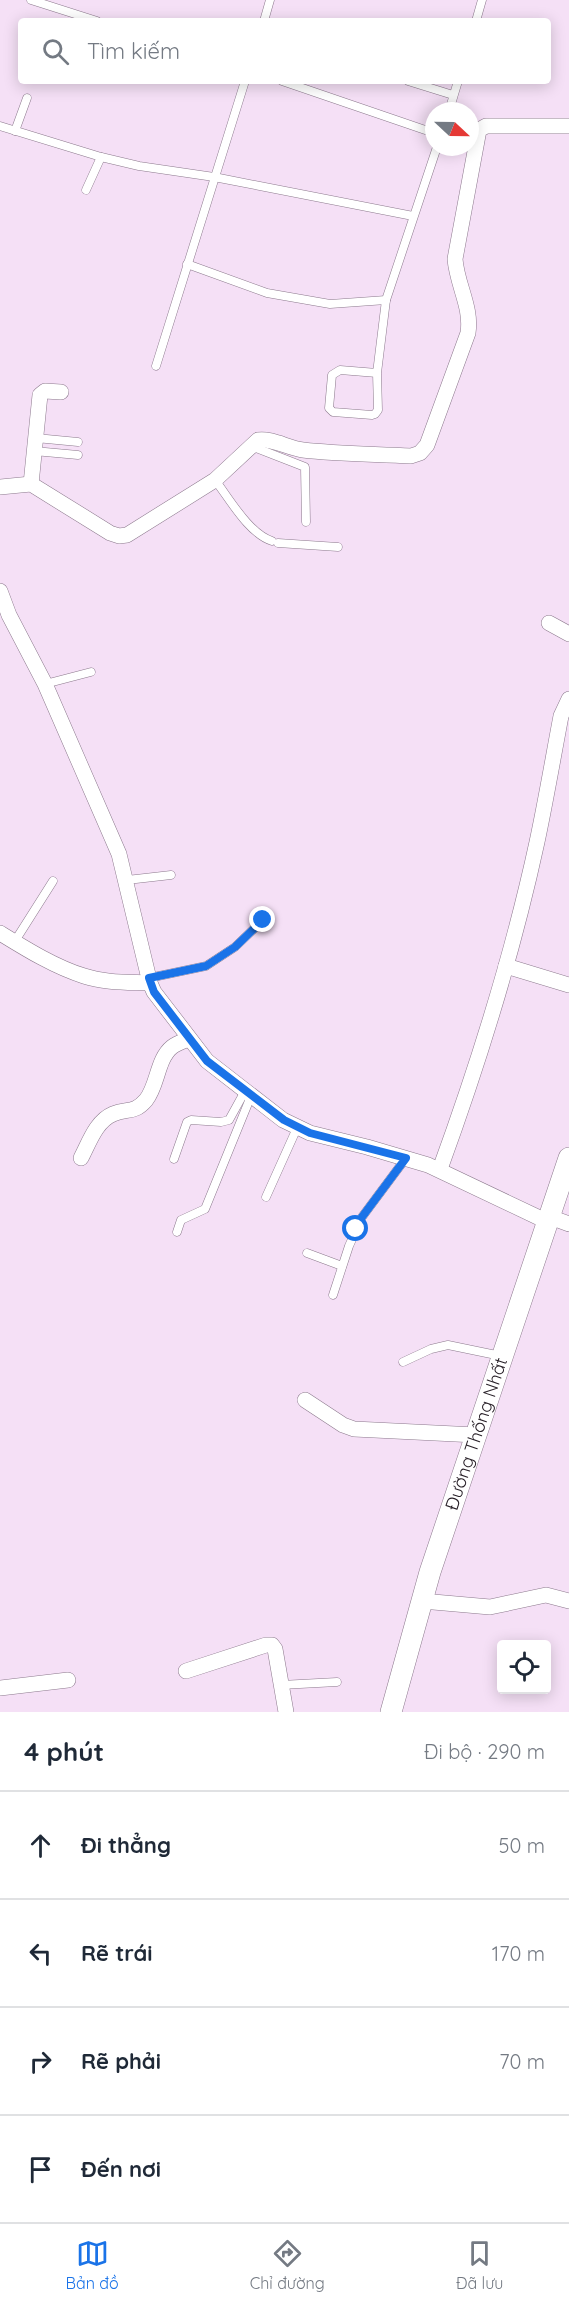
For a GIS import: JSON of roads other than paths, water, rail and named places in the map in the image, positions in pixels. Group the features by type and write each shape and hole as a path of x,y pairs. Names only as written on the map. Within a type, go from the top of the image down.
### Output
{"street":[{"path":"0,487 31,484 110,533 119,536 127,535 215,480 258,440 264,439 287,447 314,451 411,456 420,453 427,445 469,327 469,310 456,270 455,259 479,130 486,126 569,126"},
{"path":"31,484 40,395 45,391 60,392"},
{"path":"0,591 9,615 45,684 119,854 149,980 154,992 207,1061 248,1094 297,1128 440,1169 556,1221"},
{"path":"549,623 569,634"},
{"path":"440,1169 463,1106 506,966 537,842 561,716 569,699"},
{"path":"0,933 65,969 85,977 105,981 149,980"},
{"path":"506,966 569,986"},
{"path":"81,1158 97,1127 113,1113 139,1108 154,1089 167,1053 173,1047 189,1039"},
{"name":"Đường Thống Nhất","path":"391,1712 422,1601 476,1435 503,1357 556,1221 569,1158"},
{"path":"305,1401 343,1425 354,1429 476,1435"},
{"path":"422,1601 490,1607 546,1595 569,1601"},
{"path":"186,1671 270,1645 275,1649 286,1712"},
{"path":"0,1688 68,1680"}],"lane":[{"path":"30,0 56,4 90,18"},
{"path":"265,18 270,0"},
{"path":"477,18 482,0"},
{"path":"156,366 244,84"},
{"path":"291,84 425,131"},
{"path":"418,84 453,95"},
{"path":"451,102 457,84"},
{"path":"15,131 27,98"},
{"path":"0,126 100,157 413,216"},
{"path":"376,373 336,371 332,375 329,408 333,412 375,414 378,410 376,373 386,300 434,156"},
{"path":"86,190 100,157"},
{"path":"187,264 267,293 288,297 330,304 386,300"},
{"path":"35,444 78,442"},
{"path":"35,444 78,455"},
{"path":"249,446 305,467 306,522"},
{"path":"215,480 259,534 275,542 338,547"},
{"path":"45,684 91,672"},
{"path":"126,880 171,875"},
{"path":"15,941 53,881"},
{"path":"149,980 206,966 235,947 263,920"},
{"path":"174,1159 187,1122 191,1120 221,1122 229,1120 248,1094"},
{"path":"177,1232 181,1220 205,1209 248,1094"},
{"path":"266,1197 297,1128"},
{"path":"333,1295 349,1246 362,1217 406,1158"},
{"path":"307,1253 342,1266"},
{"path":"403,1362 432,1349 448,1345 503,1357"},
{"path":"281,1685 337,1682"}]}
